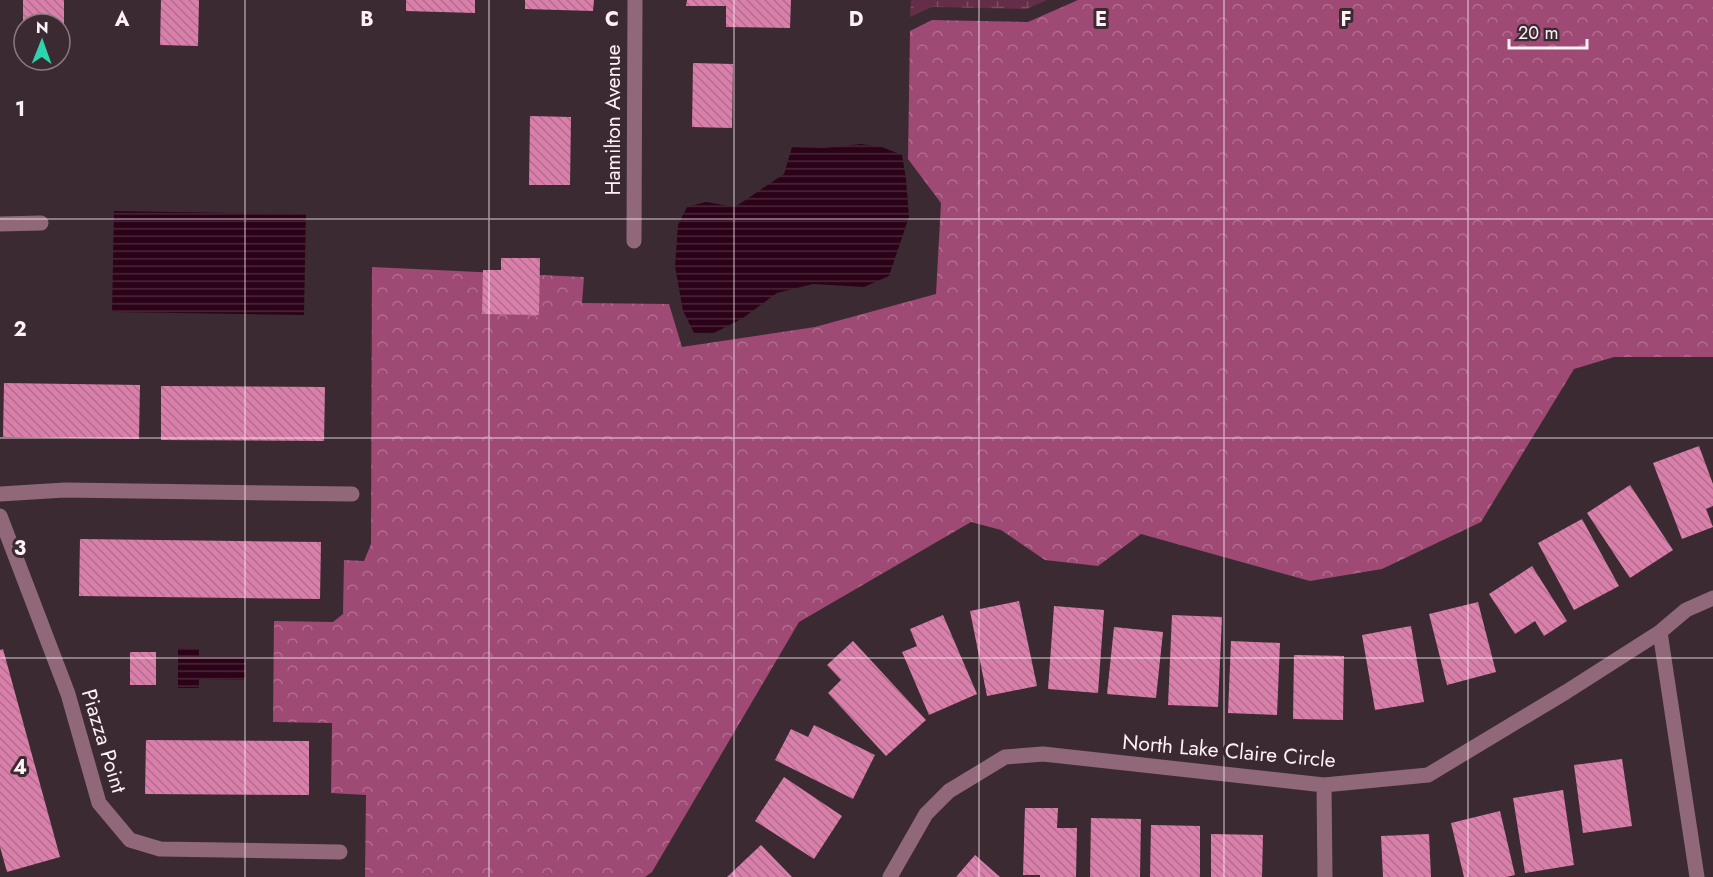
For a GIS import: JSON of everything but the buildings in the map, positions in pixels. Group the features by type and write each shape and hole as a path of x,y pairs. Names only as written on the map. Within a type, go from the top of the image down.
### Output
{"street":[{"name":"Hamilton Avenue","path":"634,241 635,0"},
{"path":"0,224 41,224"},
{"path":"0,494 65,490 352,495"},
{"name":"Piazza Point","path":"0,516 68,694 99,803 130,840 160,849 340,852"},
{"name":"North Lake Claire Circle","path":"890,877 926,814 949,791 1005,757 1043,754 1324,785 1428,775 1660,632 1686,610 1713,598"},
{"path":"1660,632 1697,877"},
{"path":"1324,785 1324,877"}],"green space":[{"path":"911,0 1047,0 1026,9 932,7 910,17"},
{"path":"1078,0 1713,0 1713,357 1614,357 1574,369 1481,522 1382,569 1310,581 1141,534 1098,566 1045,560 1001,530 971,522 799,622 652,872 645,877 365,877 366,795 331,793 332,723 273,722 274,621 333,622 343,614 344,560 364,561 371,544 372,267 584,277 582,303 669,304 682,347 815,327 936,294 941,203 908,159 910,31 932,20 1028,22"}],"shaded area":[{"path":"861,144 882,147 902,155 909,217 889,276 864,287 813,284 777,293 743,318 712,334 694,333 683,311 675,266 678,225 687,207 706,202 735,207 784,174 792,147 824,148"},
{"path":"114,211 306,214 304,315 112,312"},
{"path":"178,648 199,649 199,657 246,657 245,680 199,679 199,688 178,688"}]}
